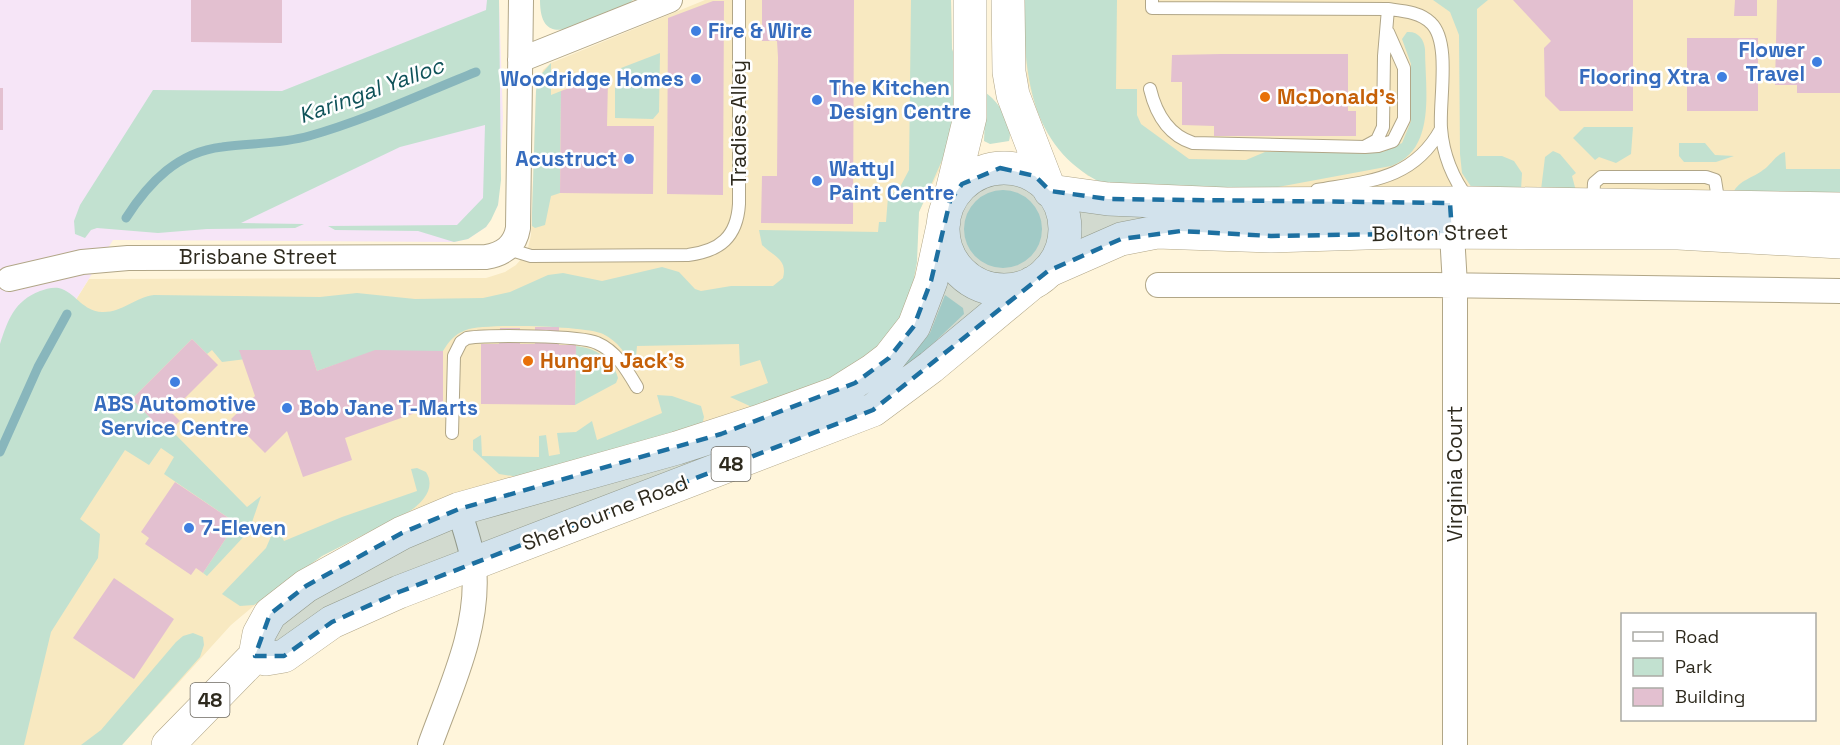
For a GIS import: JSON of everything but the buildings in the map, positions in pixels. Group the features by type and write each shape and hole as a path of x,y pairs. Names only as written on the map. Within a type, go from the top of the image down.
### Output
{"main road":[{"name":"48","path":"970,0 970,117 947,211 943,237 948,253 969,279 990,289 1004,290 1040,277 1059,255 1065,235 1063,214 1049,189 1013,96 1009,72 1008,0"},
{"name":"48","path":"947,211 962,184 980,172 1000,168 1021,170 1035,176 1049,189"},
{"name":"Bolton Street","path":"1049,189 1108,199 1458,213 1678,233 1840,242"},
{"name":"Bolton Street","path":"1040,277 1121,239 1157,232 1271,236 1458,213 1593,205 1840,209"},
{"name":"Sherbourne Road","path":"947,211 931,281 914,327 889,358 855,383 837,393 677,448 459,509 402,533 290,597 263,624 255,656 274,659 284,656 344,616 474,563 873,410 922,374 1040,277"},
{"name":"48","path":"168,745 255,656"}],"street":[{"path":"508,249 518,228 520,0"},
{"path":"520,60 658,2"},
{"name":"Virginia Court","path":"1455,745 1455,285 1458,213"},
{"name":"Brisbane Street","path":"9,279 59,266 128,258 486,257 508,249"},
{"path":"1158,285 1455,285 1840,291"},
{"path":"430,745 468,633 475,595 474,563 459,509"}],"lane":[{"name":"Tradies Alley","path":"725,242 736,223 739,204 739,0"},
{"path":"1152,0 1152,8 1388,9 1422,16 1437,30 1442,55 1441,129 1452,173 1458,213"},
{"path":"1365,147 1377,140 1383,127 1384,57 1388,32 1388,9"},
{"path":"1150,89 1157,110 1166,126 1178,136 1193,143 1378,146 1393,141 1404,119 1404,68 1388,32"},
{"path":"1227,204 1362,182 1392,174 1420,159 1441,129"},
{"name":"Brisbane Street","path":"508,249 531,256 688,255 709,251 725,242"},
{"path":"452,433 454,356 461,342 467,338 588,340 597,343 615,356 637,387"}],"highlighted area":[{"path":"1000,168 1035,176 1050,191 1108,199 1450,203 1452,233 1271,236 1181,231 1121,239 1048,271 873,410 399,592 332,622 284,656 255,656 270,614 306,586 402,533 459,509 721,434 855,383 889,358 914,326 931,281 950,201 962,184"}],"shaded area":[{"path":"0,0 499,0 503,118 498,205 486,227 468,239 454,242 113,240 67,314 0,452"},
{"path":"705,0 951,0 952,49 957,63 940,169 919,212 915,281 745,411 446,498 400,515 322,556 262,599 231,625 122,745 0,745 67,314 89,279 486,278 505,272 516,265 527,252 531,235 536,91 543,70 551,63"},
{"path":"1023,0 1840,0 1840,201 1265,195 1088,176 1064,155 1053,141 1036,108 1027,79"}],"green space":[{"path":"487,0 499,0 501,180 498,205 491,220 486,227 468,239 454,242 418,231 335,230 328,226 457,225 483,198 485,125 400,147 241,223 304,224 295,228 207,229 158,233 97,228 91,230 85,238 75,234 74,221 80,205 153,90 282,91 486,10"},
{"path":"540,0 633,0 618,10 560,30 552,29 546,24 541,15"},
{"path":"911,0 951,0 952,49 957,63 959,91 948,147 919,212 917,262 910,299 889,337 842,374 752,407 730,397 768,383 760,360 740,366 739,344 637,346 635,367 617,344 603,334 593,331 557,327 477,328 466,330 453,338 443,351 375,351 317,371 310,351 222,362 212,350 207,354 192,339 132,399 169,437 174,433 247,507 261,496 249,531 207,576 203,573 236,523 164,474 174,457 161,448 149,465 125,450 80,519 100,534 98,558 51,632 24,745 0,745 0,344 9,319 24,300 40,291 59,288 90,309 109,312 154,295 320,297 357,293 415,299 483,298 510,292 548,275 563,273 602,281 662,267 679,272 695,289 701,291 731,286 773,286 783,278 783,266 778,258 762,245 759,230 878,232 879,222 886,222 888,197 899,189 909,170"},
{"path":"1023,0 1117,0 1116,89 1137,89 1137,115 1141,124 1189,159 1246,160 1265,152 1383,152 1402,143 1411,121 1411,64 1402,39 1407,32 1420,36 1425,49 1426,99 1422,132 1416,146 1406,158 1391,166 1230,196 1102,183 1077,168 1059,149 1045,128 1029,80"},
{"path":"1433,0 1488,0 1477,9 1477,156 1502,156 1514,161 1522,173 1521,190 1472,188 1462,173 1459,35 1450,12"},
{"path":"660,53 659,112 653,119 615,118 615,79 621,68"},
{"path":"551,63 551,95 561,91 560,193 551,196 545,225 535,228 532,226 532,213 536,91 538,78"},
{"path":"986,93 1004,114 1009,128 1009,141 990,144 984,141"},
{"path":"1584,127 1633,127 1631,154 1616,163 1599,157 1595,160 1573,138"},
{"path":"1679,143 1705,143 1715,155 1734,156 1716,162 1684,162 1679,156"},
{"path":"1553,151 1560,154 1576,173 1572,176 1576,191 1541,190 1545,157"},
{"path":"1785,152 1786,169 1840,169 1840,201 1733,193 1742,182 1763,170"},
{"path":"1003,190 1018,193 1031,201 1039,214 1042,229 1039,244 1031,257 1018,265 1003,268 988,265 975,257 967,244 964,229 967,214 975,201 988,193"},
{"path":"945,295 963,308 964,314 901,374 899,371 930,333"},
{"path":"576,346 602,355 612,365 618,378 616,383 575,405"},
{"path":"657,395 672,396 701,406 704,417 702,425 519,477 499,474 473,450 473,440 481,435 482,456 539,457 539,436 546,435 549,456 560,454 557,433 576,432 592,421 597,440 662,413"},
{"path":"417,468 426,472 430,484 427,494 410,511 322,556 254,605 240,606 222,594 266,548 276,525 284,541 342,517 417,491 411,469"},
{"path":"193,633 203,637 204,645 200,657 122,745 81,745 101,730 176,642 183,636"}],"waterway":[{"name":"Karingal Yalloc","path":"126,218 155,181 178,162 192,155 222,147 298,139 330,130 476,72"},
{"name":"Karingal Yalloc","path":"0,452 38,367 67,314"}],"place":[{"name":"Fire & Wire","path":"696,31"},
{"name":"Flower Travel","path":"1817,62"},
{"name":"Flooring Xtra","path":"1722,77"},
{"name":"Woodridge Homes","path":"696,79"},
{"name":"McDonald's","path":"1265,97"},
{"name":"The Kitchen Design Centre","path":"817,100"},
{"name":"Acustruct","path":"629,159"},
{"name":"Wattyl Paint Centre","path":"817,181"},
{"name":"Hungry Jack's","path":"528,361"},
{"name":"ABS Automotive Service Centre","path":"175,382"},
{"name":"Bob Jane T-Marts","path":"287,408"},
{"name":"7-Eleven","path":"189,528"}]}
